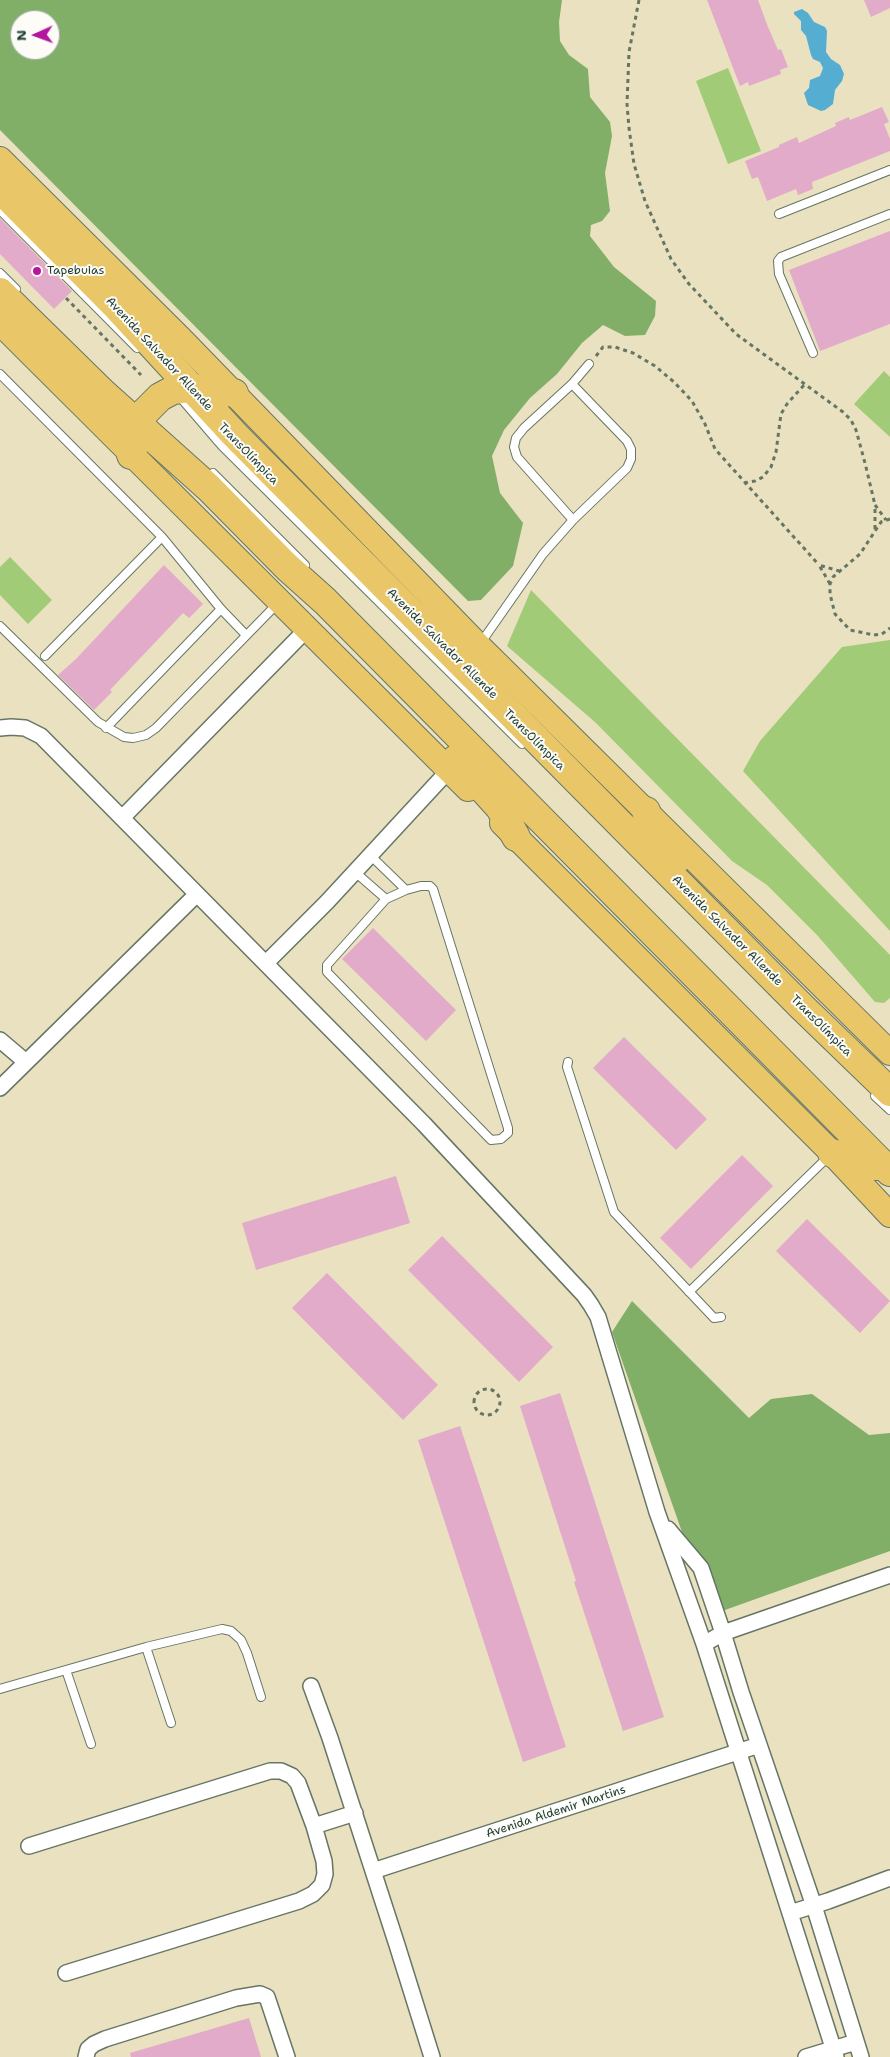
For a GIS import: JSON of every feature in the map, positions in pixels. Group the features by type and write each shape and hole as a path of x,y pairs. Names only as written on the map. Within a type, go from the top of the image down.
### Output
{"highway":[{"name":"Avenida Salvador Allende","path":"0,190 117,307 177,387 802,1006 879,1090"},
{"path":"10,292 103,393 143,417 209,488 325,601 888,1168"},
{"path":"131,455 143,417 160,397 177,387 234,393"},
{"path":"325,601 334,620 500,808 516,837"},
{"path":"646,812 654,833 661,844 789,982 802,1006"},
{"path":"832,1153 868,1166 888,1168"}],"main road":[{"name":"Avenida Salvador Allende","path":"0,159 234,393 479,646 890,1053"},
{"path":"0,322 131,455 832,1153 890,1215"}],"street":[{"path":"122,818 307,629"},
{"path":"0,728 25,728 41,736 424,1124 584,1295 598,1317 657,1512 704,1644 835,2053"},
{"path":"266,964 355,872 449,770"},
{"path":"0,1088 197,894"},
{"path":"0,1040 26,1062"},
{"path":"657,1512 668,1529 701,1568 814,1906 861,2057"},
{"path":"704,1644 724,1633 890,1575"},
{"path":"311,1686 398,1945 432,2057"},
{"name":"Avenida Aldemir Martins","path":"373,1871 759,1745"},
{"path":"29,1846 270,1771 292,1776 298,1782 314,1826 324,1862 325,1874 322,1885 314,1894 299,1901 66,1973"},
{"path":"314,1826 354,1813"},
{"path":"790,1912 814,1906 890,1878"},
{"path":"86,2057 88,2049 100,2042 236,1998 260,1994 267,1997 287,2057"},
{"path":"806,2057 835,2053 856,2042"}],"lane":[{"path":"779,214 890,170"},
{"path":"0,210 140,352"},
{"path":"813,353 779,274 778,261 781,257 890,214"},
{"path":"0,273 10,292"},
{"path":"573,520 516,457 514,447 516,438 524,428 572,384 589,364"},
{"path":"0,374 162,538 220,609 246,634"},
{"path":"479,646 543,554 573,520 627,468 631,459 632,450 627,441 572,384"},
{"name":"TransOlímpica","path":"177,387 222,446 531,754"},
{"path":"206,467 313,574"},
{"path":"45,656 162,538"},
{"path":"0,626 82,708 106,728 124,737 133,738 146,735 156,728 279,602"},
{"path":"106,728 220,609"},
{"path":"370,855 406,890"},
{"path":"355,872 386,899"},
{"path":"421,886 430,886 433,889 508,1128 508,1133 501,1139 491,1140 327,972 327,965 386,899 406,890 421,886"},
{"path":"568,1062 567,1067 614,1212 714,1318 721,1317"},
{"path":"879,1090 890,1110"},
{"path":"689,1292 832,1153"},
{"path":"0,1690 146,1647 215,1630 231,1631 241,1640 248,1653 261,1697"},
{"path":"146,1647 171,1722"},
{"path":"66,1670 90,1744"}],"path":[{"path":"639,0 629,52 627,104 634,164 644,200 671,259 689,284 736,334 843,412 851,420 856,430 875,505 875,530"},
{"path":"66,298 141,375"},
{"path":"589,364 603,347 615,347 633,353 655,366 674,382 692,402 705,424 715,450 819,565 830,584 830,594 835,614 844,626 850,630 874,635 882,634 890,628"},
{"path":"744,483 755,482 763,477 771,467 776,452 781,414 787,404 804,385"},
{"path":"830,584 839,571 860,554 882,522 888,520 875,505"},
{"path":"819,565 839,571"},
{"path":"490,1389 497,1394 499,1406 494,1413 482,1414 476,1409 474,1400 477,1392 481,1390 490,1389"}],"green space":[{"path":"0,0 562,0 559,22 560,41 569,55 588,69 590,97 610,122 612,136 605,173 610,211 602,221 591,225 590,236 614,267 656,301 655,316 645,335 625,336 603,325 582,343 557,374 530,398 504,430 492,456 500,493 523,523 513,566 481,600 468,601 0,130"},
{"path":"728,68 761,151 728,164 696,81"},
{"path":"884,371 890,377 890,437 854,404"},
{"path":"10,557 52,600 28,624 0,595 0,567"},
{"path":"531,590 890,955 890,998 884,1003 875,1002 817,935 767,885 732,861 596,723 507,646"},
{"path":"890,640 890,931 743,771 760,741 842,647"},
{"path":"632,1301 749,1418 771,1399 812,1394 869,1435 890,1433 890,1551 711,1615 612,1332"}],"water":[{"path":"802,9 808,13 814,22 825,27 827,31 826,52 831,59 840,65 844,74 842,81 835,90 833,104 821,111 808,105 804,93 809,88 810,80 820,76 823,68 820,62 813,59 806,36 801,30 801,21 794,14 794,12"}],"building":[{"path":"707,0 758,0 778,50 781,49 788,67 780,70 781,74 749,86 748,82 740,86"},
{"path":"864,0 890,0 890,8 871,17"},
{"path":"882,107 889,122 884,124 890,139 890,151 812,182 813,189 798,195 796,189 767,201 758,177 752,179 745,161 779,147 779,145 797,137 799,143 836,126 835,123 849,117 850,120"},
{"name":"Tapebuias","path":"0,218 72,291 54,309 0,254"},
{"path":"890,231 890,324 820,351 789,270"},
{"path":"164,565 203,604 189,618 183,613 110,690 112,692 94,710 58,675 76,659"},
{"path":"373,928 456,1010 426,1041 342,959"},
{"path":"624,1037 707,1119 676,1150 593,1068"},
{"path":"742,1155 773,1186 691,1269 660,1238"},
{"path":"396,1176 410,1223 256,1270 242,1223"},
{"path":"807,1219 890,1301 860,1333 776,1251"},
{"path":"442,1236 553,1347 519,1382 408,1270"},
{"path":"327,1273 438,1385 403,1420 292,1308"},
{"path":"560,1393 664,1717 623,1731 574,1582 576,1581 520,1406"},
{"path":"460,1426 566,1747 523,1762 418,1440"},
{"path":"249,2018 261,2057 131,2057 130,2053"}],"place":[{"name":"Tapebuias","path":"37,271"}]}
